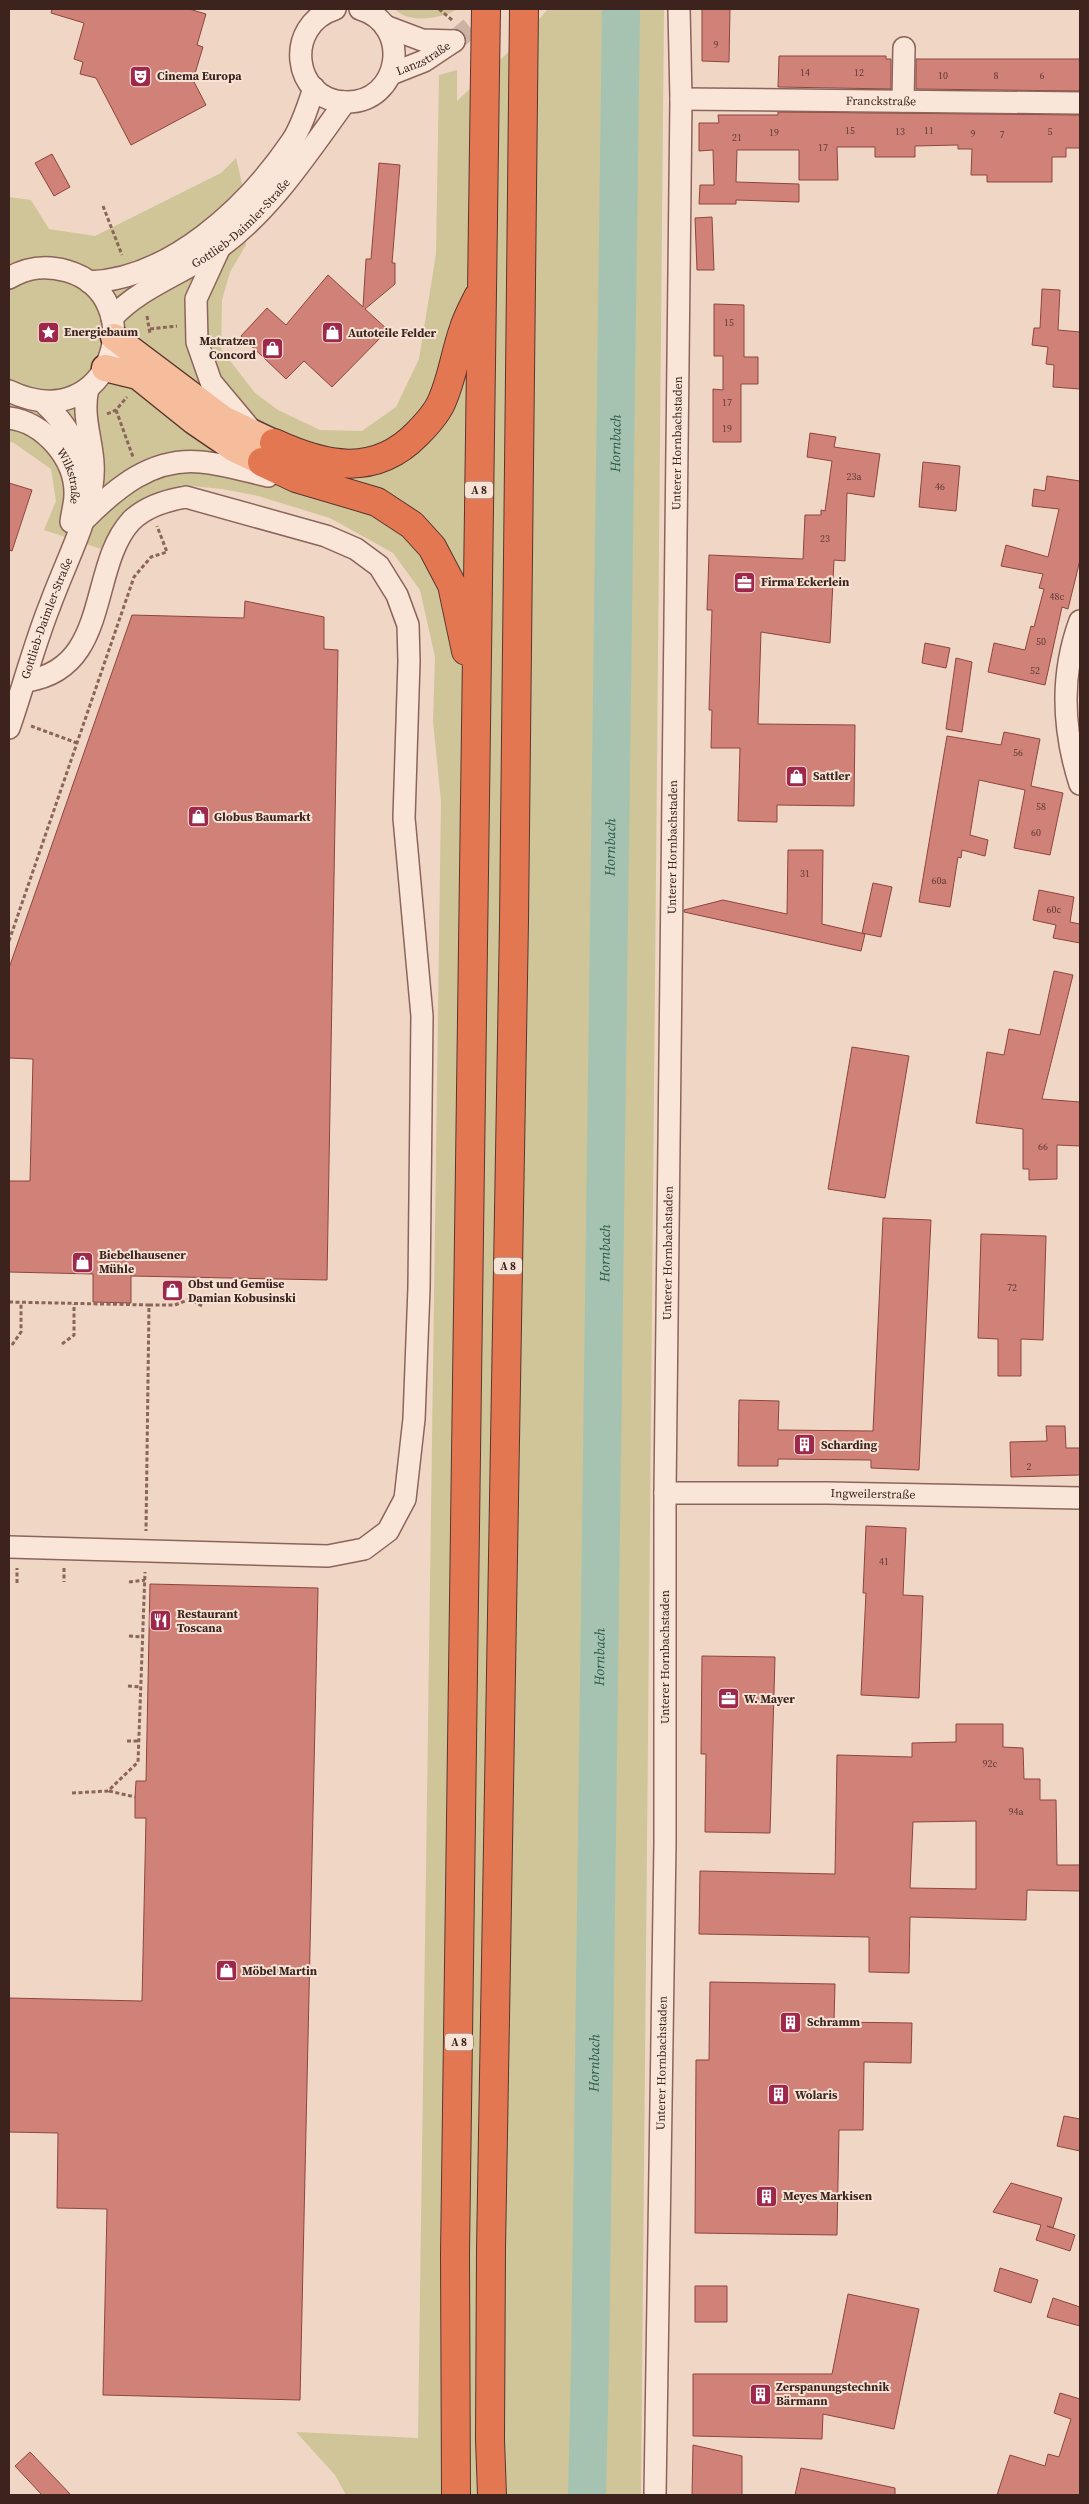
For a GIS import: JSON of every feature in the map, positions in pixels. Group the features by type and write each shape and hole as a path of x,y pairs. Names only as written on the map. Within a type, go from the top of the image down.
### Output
{"highway":[{"name":"A 8","path":"456,2495 455,2255 470,1317 476,694 486,9"},
{"name":"A 8","path":"492,2495 490,2440 491,2268 514,942 524,9"},
{"path":"264,453 345,464 382,459 402,449 422,429 441,403 455,369 464,328 483,287"},
{"path":"264,453 296,478 377,502 412,525 432,547 452,585 476,694"}],"main road":[{"path":"113,327 264,453"},
{"path":"105,368 138,376 235,449 264,453"}],"street":[{"path":"335,9 314,20 304,33 300,59 304,75 314,88 334,100 345,102 359,101 372,95 383,86 390,74 394,49 385,26 377,17 360,9"},
{"name":"Unterer Hornbachstaden","path":"655,2495 665,1843 665,1493 681,99 679,9"},
{"path":"385,26 422,40 454,31"},
{"name":"Lanzstraße","path":"390,74 424,61 454,31"},
{"path":"903,101 904,48"},
{"name":"Gottlieb-Daimler-Straße","path":"89,282 111,281 131,276 181,251 236,210 293,140 314,88"},
{"name":"Franckstraße","path":"681,99 1080,103"},
{"name":"Gottlieb-Daimler-Straße","path":"113,327 122,306 219,248 276,196 345,102"},
{"path":"80,529 117,488 138,474 174,463 200,462 264,453 212,382 197,342 196,299 219,248"},
{"path":"9,278 20,272 38,267 56,267 73,272 89,282 107,304 113,327 112,353 105,368 88,388 60,401 44,403 26,399 9,392"},
{"name":"Gottlieb-Daimler-Straße","path":"18,726 26,681 46,614 80,529 92,486 94,459 84,413 88,388"},
{"name":"Gottlieb-Daimler-Straße","path":"44,403 66,426 82,462 86,484 80,529"},
{"name":"Wilkstraße","path":"9,418 40,429 55,443 70,470 75,493 64,566"},
{"path":"9,1547 328,1556 364,1549 388,1530 405,1500 414,1419 418,1297 422,1016 404,818 409,661 408,624 397,595 379,566 356,549 326,536 186,497 168,500 132,521 118,540 90,626 81,647 57,671 43,679 26,681"},
{"path":"1080,621 1065,688 1066,726 1080,784"},
{"name":"Ingweilerstraße","path":"665,1493 827,1492 1080,1498"}],"path":[{"path":"439,9 454,31"},
{"path":"103,206 122,256"},
{"path":"150,328 179,326"},
{"path":"116,410 138,474"},
{"path":"9,941 134,578 151,557 166,552 150,509"},
{"path":"18,726 77,743"},
{"path":"9,1302 175,1305 190,1299 202,1306"},
{"path":"12,1345 21,1332 21,1303"},
{"path":"62,1344 74,1335 74,1304"},
{"path":"108,1791 138,1762 146,1551 149,1305"},
{"path":"129,1582 145,1580"},
{"path":"129,1636 143,1637"},
{"path":"128,1686 141,1687"},
{"path":"127,1741 139,1741"},
{"path":"72,1792 108,1791 135,1797"}],"shaded area":[{"path":"395,9 458,9 435,17 417,18 401,14"},
{"path":"548,9 664,9 641,2495 346,2495 335,2475 296,2432 418,2438 441,801 433,721 435,657 420,590 393,553 330,518 258,496 222,489 182,485 160,491 120,521 101,549 44,530 56,501 51,469 9,441 9,197 31,200 49,229 95,236 221,173 236,158 244,192 246,245 230,272 222,300 221,349 255,393 278,410 320,430 362,431 396,407 419,359 436,254 439,75 457,70 457,101 523,38"}],"building":[{"name":"Cinema Europa","path":"52,9 189,9 206,14 197,45 203,47 193,80 206,105 131,145 96,78 80,74 83,62 74,59 84,23 51,13"},
{"path":"702,9 730,9 729,62 702,61"},
{"path":"779,56 886,56 886,59 891,59 891,89 778,87"},
{"path":"916,59 1080,59 1080,91 916,89"},
{"path":"778,112 1080,115 1080,148 1066,148 1066,157 1052,157 1052,182 987,182 987,175 971,175 972,149 958,149 958,145 915,146 915,157 875,157 875,147 837,147 838,180 799,180 799,150 737,150 736,182 799,184 799,202 736,200 736,204 699,204 700,185 714,185 713,150 699,151 699,123 719,123 718,115 778,115"},
{"path":"52,154 70,187 54,196 35,163"},
{"path":"379,163 400,165 392,263 395,263 395,284 365,309 388,330 332,387 304,361 286,379 241,336 267,308 286,325 328,275 363,307 366,259 371,259"},
{"path":"712,217 714,270 697,270 695,218"},
{"path":"1042,289 1060,290 1058,330 1080,332 1080,389 1053,387 1054,365 1046,364 1048,347 1032,345 1034,328 1040,328"},
{"path":"714,304 744,305 744,357 758,357 758,384 741,384 741,442 713,442 713,389 723,390 723,356 714,356"},
{"path":"810,433 836,437 834,447 880,454 874,497 847,493 845,561 834,560 830,643 761,632 758,724 855,725 854,806 777,805 777,822 738,821 740,748 711,748 712,710 709,710 712,610 707,610 709,555 803,559 805,515 821,515 821,510 825,511 832,461 807,457"},
{"path":"923,462 960,466 956,511 919,507"},
{"path":"1047,476 1080,481 1080,560 1068,609 1062,607 1045,685 988,672 994,643 1025,650 1031,626 1034,627 1044,589 1039,588 1043,574 1001,566 1006,545 1048,557 1059,509 1032,506 1034,489 1045,491"},
{"path":"9,483 32,490 12,551 9,550"},
{"name":"Globus Baumarkt","path":"245,601 324,617 324,649 338,650 327,1280 131,1276 131,1303 93,1302 93,1274 9,1272 9,1181 30,1181 33,1059 9,1058 9,968 132,615 244,618"},
{"path":"925,643 950,648 946,668 922,663"},
{"path":"956,658 972,662 962,732 946,729"},
{"path":"1004,732 1040,739 1031,786 1063,793 1050,855 1014,848 1025,790 979,780 970,835 988,840 985,856 962,850 961,858 958,857 950,907 919,902 947,736 1001,745"},
{"path":"788,850 823,850 822,924 865,934 861,951 684,912 684,910 723,900 787,914"},
{"path":"873,883 892,887 881,937 862,933"},
{"path":"1039,890 1074,897 1070,922 1080,924 1080,943 1053,938 1056,925 1033,920"},
{"path":"1054,971 1073,975 1042,1099 1080,1102 1080,1146 1057,1145 1057,1179 1029,1180 1029,1169 1023,1169 1023,1129 976,1123 987,1052 1004,1055 1009,1029 1040,1035"},
{"path":"852,1047 909,1056 885,1198 828,1189"},
{"path":"883,1218 931,1220 919,1470 871,1468 871,1460 778,1459 778,1466 738,1466 739,1400 779,1401 778,1430 873,1431"},
{"path":"981,1234 1046,1236 1043,1340 1021,1339 1021,1376 998,1376 998,1339 978,1338"},
{"path":"1046,1426 1065,1426 1066,1448 1080,1448 1080,1475 1011,1477 1010,1442 1047,1441"},
{"path":"866,1526 906,1528 903,1595 923,1596 919,1698 861,1695 866,1593 863,1593"},
{"name":"Möbel Martin","path":"150,1584 318,1588 300,2400 103,2395 107,2209 57,2208 58,2133 9,2132 9,1998 142,2001 146,1818 135,1818 135,1797 136,1781 146,1781"},
{"path":"702,1656 775,1657 770,1833 705,1832 706,1754 701,1754"},
{"path":"956,1724 1003,1724 1003,1747 1023,1748 1024,1779 1040,1779 1040,1800 1056,1800 1057,1865 1080,1865 1080,1891 1027,1890 1026,1920 910,1917 909,1973 869,1972 869,1937 699,1934 700,1871 835,1874 837,1755 912,1757 912,1743 956,1742","holes":["976,1821 976,1889 910,1888 913,1822"]},
{"path":"710,1982 835,1984 834,2022 912,2023 911,2063 864,2062 863,2130 839,2130 837,2235 695,2233 696,2060 709,2060"},
{"path":"1064,2116 1080,2119 1080,2151 1057,2146"},
{"path":"1011,2183 1062,2198 1053,2228 1075,2235 1070,2251 1036,2240 1041,2225 993,2212"},
{"path":"1000,2268 1038,2280 1031,2303 994,2291"},
{"path":"695,2286 727,2286 727,2322 695,2322"},
{"path":"848,2294 919,2309 894,2429 823,2414 822,2439 693,2436 693,2374 832,2374"},
{"path":"1053,2298 1080,2307 1080,2326 1047,2317"},
{"path":"1060,2393 1080,2399 1080,2495 997,2495 1010,2455 1045,2466 1048,2454 1059,2457 1071,2419 1054,2413"},
{"path":"693,2445 742,2456 742,2495 692,2495"},
{"path":"30,2452 71,2495 42,2495 15,2466"},
{"path":"801,2468 895,2488 895,2495 795,2495"}],"waterway":[{"name":"Hornbach","path":"587,2495 621,9"}],"tunnel":[{"path":"454,41 493,9"}],"place":[{"name":"Cinema Europa","path":"141,76"},
{"name":"Energiebaum","path":"48,332"},
{"name":"Autoteile Felder","path":"332,333"},
{"name":"Matratzen Concord","path":"272,348"},
{"name":"Firma Eckerlein","path":"745,582"},
{"name":"Sattler","path":"797,776"},
{"name":"Globus Baumarkt","path":"198,817"},
{"name":"Biebelhausener Mühle","path":"83,1262"},
{"name":"Obst und Gemüse Damian Kobusinski","path":"172,1291"},
{"name":"Scharding","path":"805,1445"},
{"name":"Restaurant Toscana","path":"161,1621"},
{"name":"W. Mayer","path":"728,1699"},
{"name":"Möbel Martin","path":"226,1971"},
{"name":"Schramm","path":"791,2022"},
{"name":"Wolaris","path":"779,2095"},
{"name":"Meyes Markisen","path":"767,2196"},
{"name":"Zerspanungstechnik Bärmann","path":"760,2394"}]}
